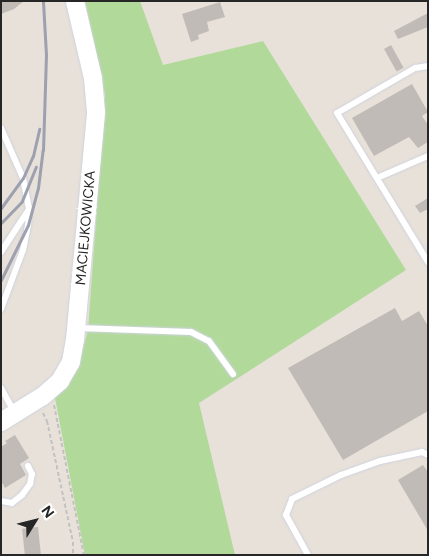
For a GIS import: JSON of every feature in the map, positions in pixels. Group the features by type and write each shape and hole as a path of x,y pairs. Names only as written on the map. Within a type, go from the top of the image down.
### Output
{"street":[{"name":"MACIEJKOWICKA","path":"8,418 37,400 60,381 71,362 77,328 96,112 93,78 76,1"}],"lane":[{"path":"428,66 415,68 337,113 428,262"},
{"path":"1,128 23,178 29,208 23,250 1,309"},
{"path":"378,178 428,156"},
{"path":"1,252 29,208"},
{"path":"77,328 191,332 209,340 233,374"},
{"path":"1,388 8,418"},
{"path":"308,555 286,515 292,499 341,476 380,461 422,452 428,455"},
{"path":"1,501 12,503 22,495 30,484 32,474 28,466"}],"path":[{"path":"55,386 54,404 58,431 84,555"},
{"path":"37,400 47,421 73,542 74,555"}],"green space":[{"path":"85,1 140,1 163,65 263,41 406,270 199,403 235,555 85,555 55,398 78,367 88,330 105,95"}],"building":[{"path":"1,1 24,1 14,9 1,14"},
{"path":"220,2 225,17 207,22 209,31 198,35 199,39 191,42 182,14"},
{"path":"428,13 428,27 398,39 394,31"},
{"path":"391,45 404,68 397,72 384,49"},
{"path":"412,84 428,112 422,116 428,125 428,142 418,148 409,137 374,156 352,118"},
{"path":"428,198 428,209 420,213 415,206"},
{"path":"395,308 402,321 419,311 428,326 428,411 343,460 288,368"},
{"path":"15,435 29,458 20,464 26,475 5,488 1,481 1,447 7,443 5,441"},
{"path":"423,465 428,472 428,531 398,480"},
{"path":"38,527 41,555 25,555 22,529"}],"railway":[{"path":"1,280 28,225 38,188 43,150 46,55 43,1"},
{"path":"1,208 23,178 33,156 39,129"},
{"path":"1,223 22,201 36,167"}]}
